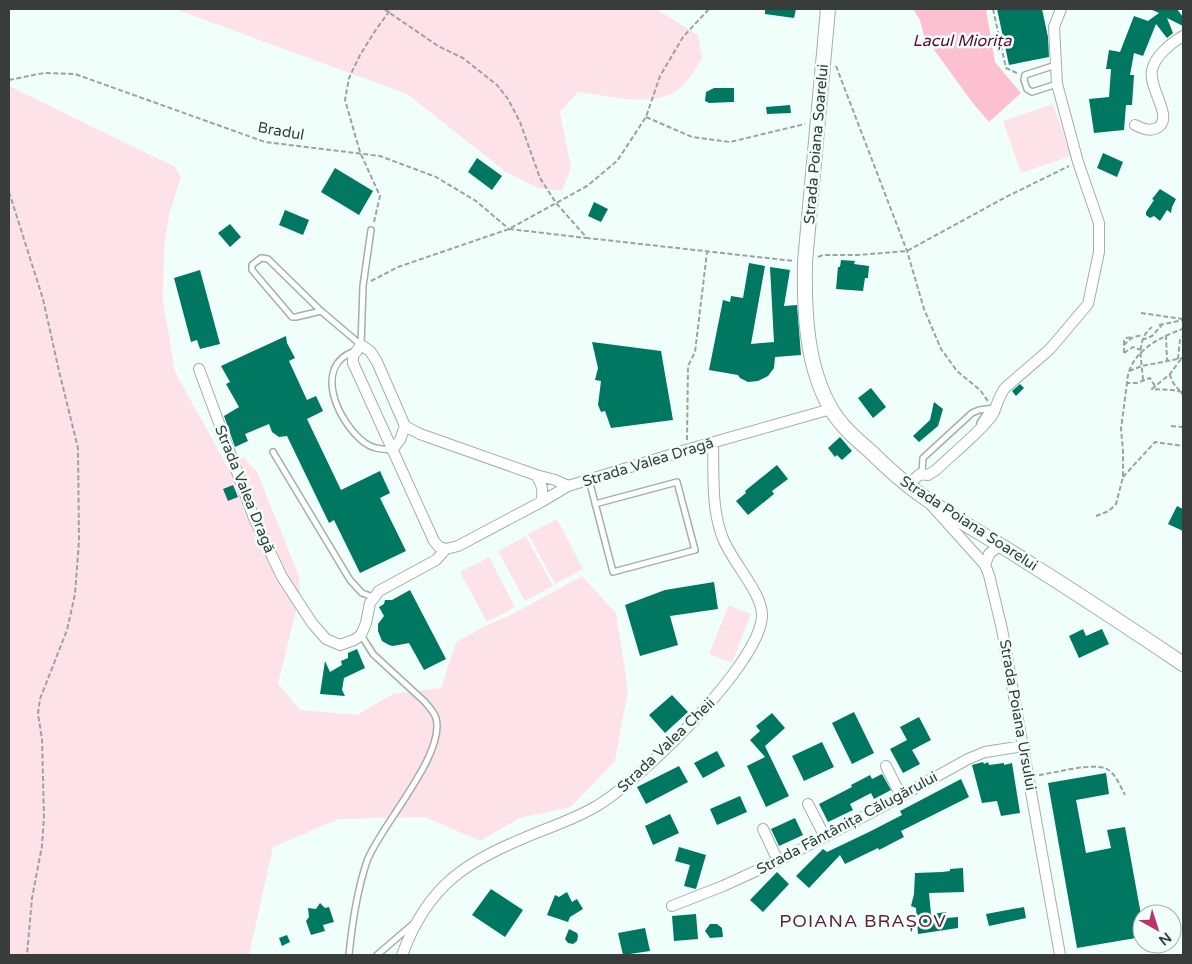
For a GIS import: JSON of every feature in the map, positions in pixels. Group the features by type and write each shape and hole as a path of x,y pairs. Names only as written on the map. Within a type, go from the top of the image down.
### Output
{"street":[{"name":"Strada Poiana Soarelui","path":"828,9 805,262 804,298 811,352 818,377 831,409 856,438 925,498 1183,664"},
{"path":"908,485 921,473 928,475 936,470 980,428 994,413 992,409 1005,388 1050,349 1088,304 1100,252 1098,223 1078,162 1057,84 1054,27 1060,9"},
{"path":"1135,125 1145,130 1155,129 1164,120 1164,115 1155,92 1152,70 1158,58 1166,49 1183,36"},
{"path":"446,549 439,547 434,541 353,363 353,356 358,348 370,351 377,362 405,426 420,434 568,486"},
{"name":"Strada Valea Dragă","path":"199,369 254,518 282,577 312,624 326,639 340,645 354,640 361,635"},
{"name":"Strada Valea Dragă","path":"373,597 379,591 436,560 446,549 458,546 568,486 831,409"},
{"path":"392,450 400,440 405,426"},
{"name":"Strada Valea Cheii","path":"402,955 418,919 442,886 461,870 482,857 506,845 576,817 618,792 706,707 725,686 742,662 760,627 761,606 726,548 716,517 713,442"},
{"path":"536,475 543,486 544,493 541,502"},
{"name":"Strada Poiana Ursului","path":"925,498 985,565 1002,629 1060,955"},
{"path":"985,565 989,554 1000,545"},
{"path":"361,635 373,597"},
{"name":"Strada Fântânița Călugărului","path":"672,906 723,886 778,861 968,759 985,752 1024,746"},
{"path":"886,766 901,796"},
{"path":"808,804 825,837"},
{"path":"763,829 778,861"}],"lane":[{"path":"1056,65 1025,75 1024,77 1027,89 1032,92 1057,84"},
{"path":"358,348 363,286 371,230"},
{"path":"321,311 296,318 292,317 252,270 252,265 261,258 268,259 321,311 358,348"},
{"path":"358,348 346,354 335,365 331,379 336,401 343,417 366,444 376,448 392,450"},
{"path":"921,473 923,458 972,413 979,410 992,409"},
{"path":"273,452 350,580 362,593 373,597"},
{"path":"589,480 595,504 613,572 695,550 677,482 595,504"},
{"path":"349,955 352,925 368,861 379,837 403,803 424,766 436,732 436,719 426,702 373,654 361,635"},
{"path":"377,955 418,919"}],"path":[{"path":"384,9 389,10 438,46 463,58 497,85 508,99 520,122 540,178 556,203 586,238"},
{"path":"363,286 398,267 509,229 588,186 617,161 646,117 660,76 683,37 709,9"},
{"path":"993,9 1006,68 1024,77"},
{"path":"371,230 380,196 360,152 345,100 349,78 370,38 389,10"},
{"path":"825,46 838,69 858,127 907,251 924,309 941,349 957,371 980,390 992,409"},
{"name":"Bradul","path":"9,80 44,73 75,74 265,142 360,152 380,156 436,177 476,201 509,229"},
{"path":"646,117 692,137 730,142 818,120"},
{"path":"509,229 805,262 822,255 858,255 907,251 1004,198 1078,162"},
{"path":"9,192 43,299 78,448 80,541 75,594 67,630 40,699 38,714 42,739 44,817 42,846 32,898 27,955"},
{"path":"686,450 688,366 695,352 707,251"},
{"path":"1141,313 1183,320"},
{"path":"1141,341 1152,336 1160,325 1183,320"},
{"path":"1143,380 1141,341 1143,336 1152,327"},
{"path":"1096,516 1109,511 1116,504 1123,477 1121,429 1127,382 1132,363 1141,351 1166,335 1183,330"},
{"path":"1166,335 1167,360"},
{"path":"1141,351 1133,347 1124,352 1124,341 1126,338 1143,336"},
{"path":"1182,394 1172,390 1152,389 1170,374 1181,359 1180,340 1183,336"},
{"path":"1129,371 1167,360 1181,359"},
{"path":"1170,374 1171,381 1182,394"},
{"path":"1127,382 1137,383 1150,378 1155,386"},
{"path":"1171,426 1183,427"},
{"path":"1123,477 1155,442 1183,446"},
{"path":"1029,776 1093,767 1106,768 1114,775 1125,795"}],"shaded area":[{"path":"175,9 656,9 698,35 702,58 690,77 678,90 663,97 639,100 578,92 560,112 571,168 562,191 538,188 506,172 407,94"},
{"path":"9,86 175,167 181,177 169,215 164,248 163,300 175,372 227,466 244,457 257,472 299,576 300,594 278,684 300,710 357,715 393,694 441,688 456,642 485,626 513,614 582,576 616,613 628,690 615,761 571,807 520,818 480,841 425,817 339,819 273,847 249,955 9,955"},
{"path":"1053,104 1071,156 1021,173 1003,121"},
{"path":"557,519 583,569 555,584 528,534"},
{"path":"526,536 553,586 525,601 498,551"},
{"path":"489,557 515,607 487,622 460,572"},
{"path":"729,605 751,614 732,663 709,654"}],"water":[{"name":"Lacul Miorița","path":"913,9 986,9 995,62 1021,93 989,122 972,102 924,36 920,20"}],"building":[{"path":"765,9 796,9 794,18 765,14"},
{"path":"997,9 1042,9 1048,37 1049,57 1009,65"},
{"path":"1150,9 1177,9 1183,17 1183,26 1167,18 1173,33 1167,38 1156,24 1143,56 1134,53 1130,75 1134,75 1132,105 1126,105 1124,130 1094,133 1089,99 1109,97 1111,69 1106,69 1109,50 1120,52 1134,16 1148,21 1159,13"},
{"path":"714,88 734,88 734,102 709,103 705,101 706,92"},
{"path":"790,105 791,113 767,114 766,107"},
{"path":"1103,153 1123,162 1117,177 1097,168"},
{"path":"477,158 502,176 492,190 468,172"},
{"path":"335,168 373,191 359,215 321,192"},
{"path":"1160,189 1176,199 1171,213 1167,210 1160,221 1154,216 1150,218 1146,215 1146,212 1154,200 1152,199"},
{"path":"594,202 608,209 601,222 588,216"},
{"path":"285,210 309,220 303,235 279,225"},
{"path":"230,224 241,237 230,247 218,233"},
{"path":"841,260 855,261 854,264 869,266 868,278 865,278 863,291 836,289 838,267 840,267"},
{"path":"749,263 765,266 751,344 774,342 770,267 790,270 784,306 797,305 801,355 775,357 774,368 768,376 758,381 748,382 738,375 709,370 723,300 730,302 731,296 743,298"},
{"path":"200,270 220,344 200,349 197,340 191,342 174,278"},
{"path":"286,336 287,343 295,358 289,361 307,400 316,396 323,411 307,419 341,490 380,471 390,493 380,498 406,551 360,573 334,520 329,523 287,436 279,437 272,432 269,424 245,434 248,441 235,447 224,416 239,407 226,384 230,382 221,366"},
{"path":"592,342 661,351 673,420 611,428 605,411 601,412 598,405 601,381 595,380 598,368"},
{"path":"1020,384 1024,388 1016,396 1012,391"},
{"path":"871,388 886,407 873,418 858,398"},
{"path":"934,402 943,409 938,426 919,442 913,436 930,420"},
{"path":"840,437 852,451 842,460 837,455 835,457 828,448"},
{"path":"777,465 788,479 772,491 774,494 748,515 736,501 746,493 745,491"},
{"path":"233,485 238,497 228,501 223,489"},
{"path":"1177,506 1183,509 1183,531 1168,524"},
{"path":"714,582 718,609 670,616 678,645 640,656 625,605 665,590"},
{"path":"410,590 446,659 424,670 409,643 389,645 382,641 378,631 378,624 384,616 379,607 384,604 385,600 392,600"},
{"path":"1083,629 1086,636 1102,629 1109,644 1079,658 1069,636"},
{"path":"357,649 365,668 344,678 342,690 345,696 320,694 325,661 330,672 342,665 341,661 348,658 348,653"},
{"path":"672,695 688,712 665,733 649,715"},
{"path":"854,712 874,753 852,764 832,723"},
{"path":"772,713 785,728 765,746 789,796 766,807 747,766 765,757 750,740 760,731 756,726"},
{"path":"919,717 931,740 912,750 920,764 903,773 890,749 907,740 900,727"},
{"path":"822,742 834,767 804,781 792,756"},
{"path":"717,751 725,766 703,778 694,763"},
{"path":"983,762 984,764 988,762 989,765 1012,763 1020,813 1001,816 997,801 982,803 972,765"},
{"path":"679,766 688,782 646,804 637,787"},
{"path":"1106,773 1109,794 1076,800 1086,853 1111,848 1107,830 1125,827 1139,904 1132,904 1132,939 1077,948 1048,783"},
{"path":"882,774 891,790 874,799 871,793 850,804 853,810 828,822 819,804 852,787 851,785 870,775 872,779"},
{"path":"961,779 969,797 901,831 904,837 845,864 840,855 809,888 796,876 823,849 827,852 869,832 902,815 900,811"},
{"path":"740,796 747,812 717,825 710,809"},
{"path":"670,814 679,833 653,845 645,826"},
{"path":"795,818 803,835 779,846 771,829"},
{"path":"679,847 706,855 696,889 684,886 690,865 675,861"},
{"path":"963,868 964,892 929,893 931,914 946,912 947,918 958,917 958,928 918,934 916,908 911,906 914,894 915,873 942,872"},
{"path":"777,872 789,884 763,912 750,900"},
{"path":"491,889 523,910 505,937 472,915"},
{"path":"567,892 572,902 577,899 583,909 570,917 568,922 547,915 555,895 559,897"},
{"path":"320,903 325,908 329,907 334,922 323,925 325,931 311,935 306,921 309,917 308,908 316,909"},
{"path":"1024,907 1026,918 989,926 986,914"},
{"path":"696,914 698,939 674,941 672,916"},
{"path":"710,924 717,924 722,928 723,937 710,938 705,931"},
{"path":"645,928 650,951 623,955 618,933"},
{"path":"569,929 577,933 578,936 577,941 573,944 568,943 565,939"},
{"path":"287,935 290,942 282,946 279,938"}],"district":[{"name":"POIANA BRAȘOV","path":"863,921"}]}
